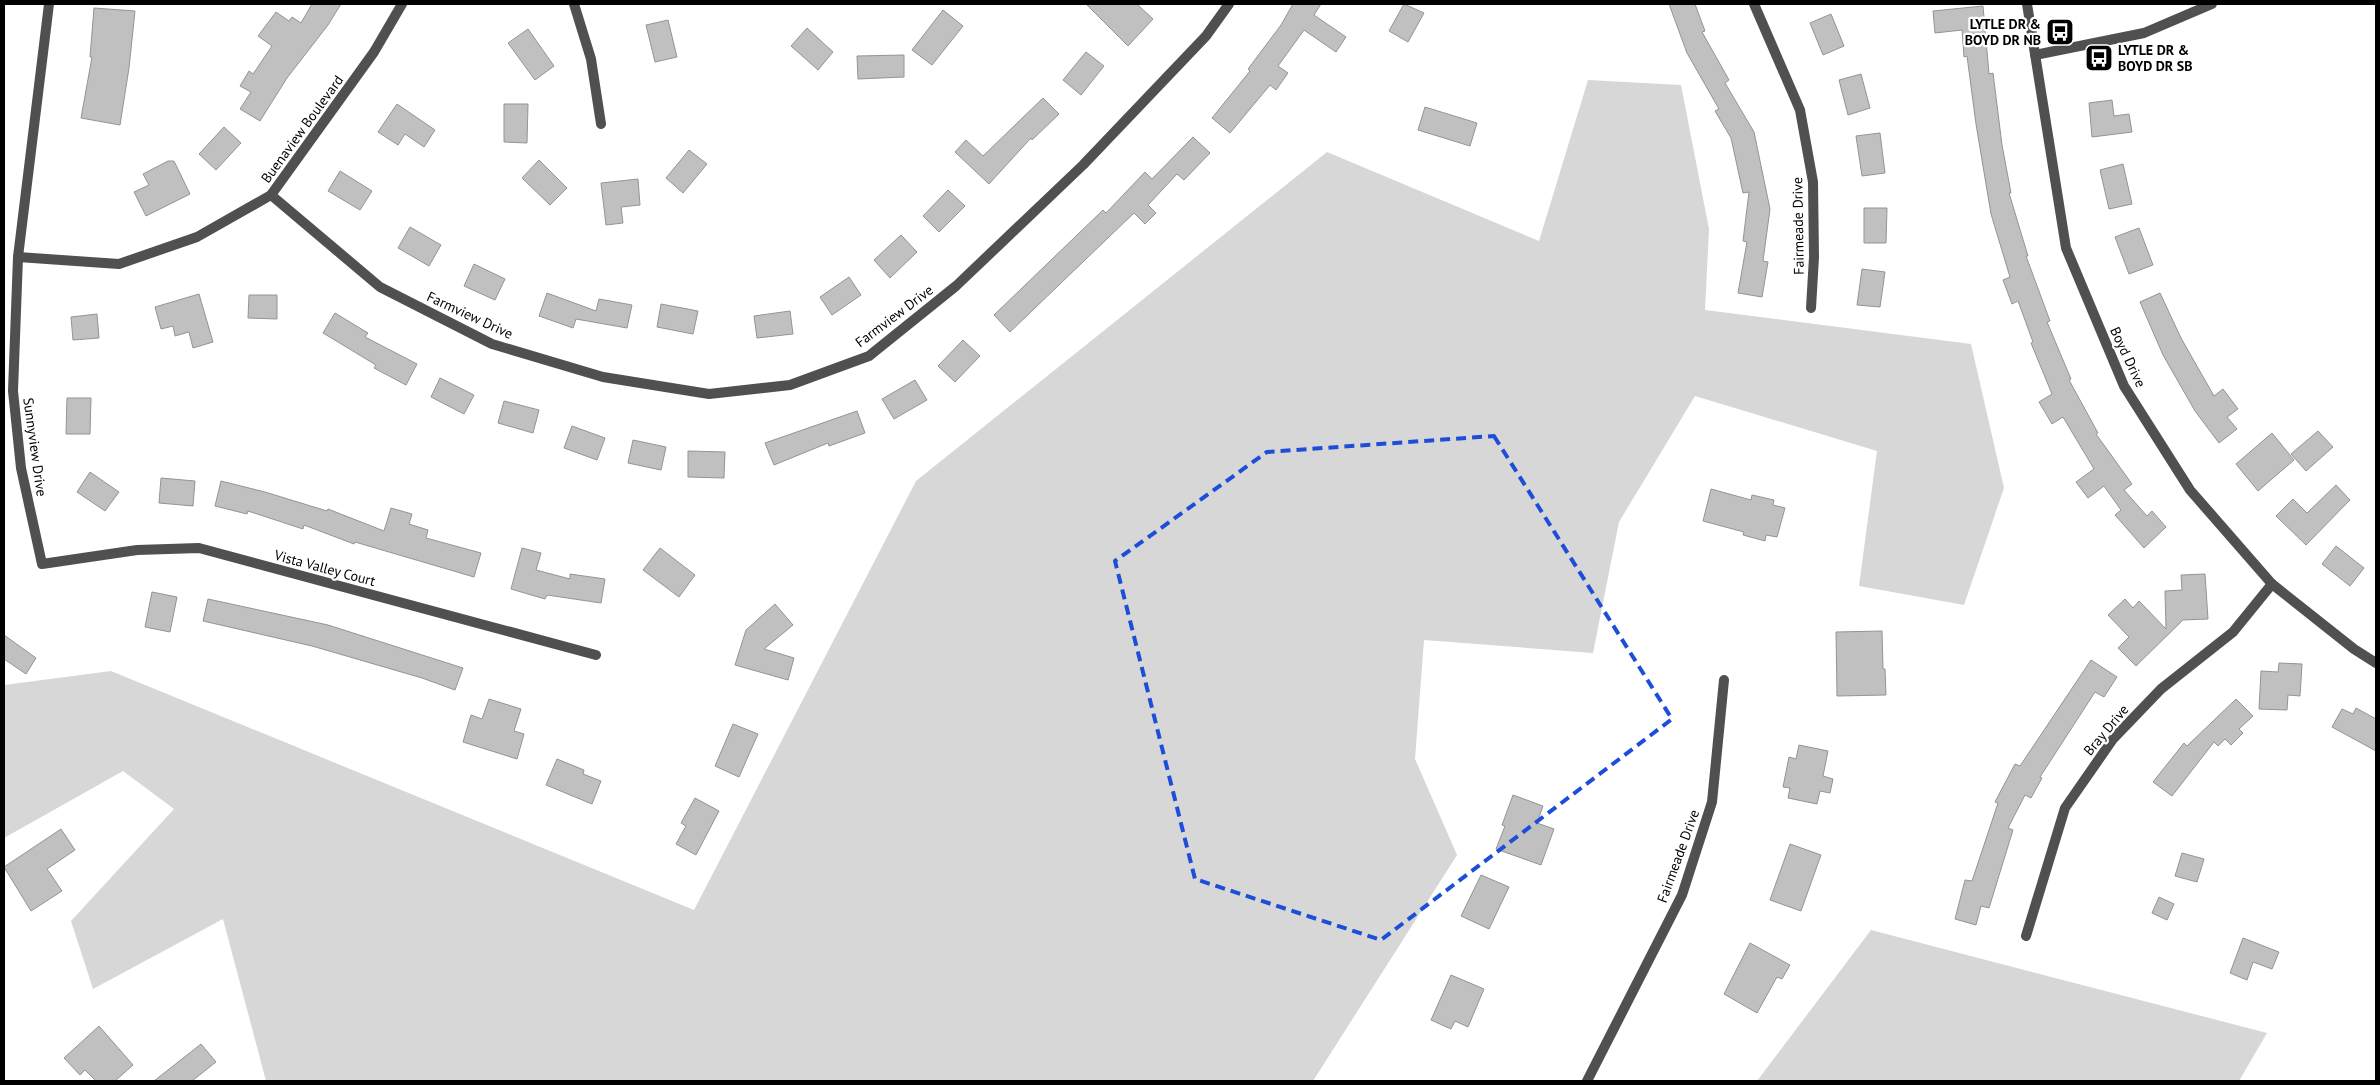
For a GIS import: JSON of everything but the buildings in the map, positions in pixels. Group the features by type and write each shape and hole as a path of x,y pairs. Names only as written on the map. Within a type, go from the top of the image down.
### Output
{"street":[{"name":"Sunnyview Drive","path":"42,564 21,468 13,391 18,257 50,4"},
{"name":"Buenaview Boulevard","path":"18,257 119,264 197,237 271,195 374,52 402,4"},
{"path":"574,4 591,59 601,124"},
{"name":"Farmview Drive","path":"271,195 380,287 492,344 603,377 709,394 790,385 870,356 956,286 1083,165 1206,36 1229,4"},
{"name":"Fairmeade Drive","path":"1754,4 1800,110 1814,182 1814,257 1811,308"},
{"name":"Boyd Drive","path":"2027,4 2066,248 2124,386 2190,490 2272,584 2354,649 2376,663"},
{"path":"2035,56 2144,33 2212,4"},
{"name":"Vista Valley Court","path":"42,564 137,550 199,548 596,655"},
{"name":"Bray Drive","path":"2026,936 2065,808 2113,739 2161,689 2234,632 2272,584"},
{"name":"Fairmeade Drive","path":"1587,1081 1682,895 1712,802 1724,680"}],"highlighted area":[{"path":"1494,436 1672,719 1381,940 1195,879 1115,561 1267,452"}],"shaded area":[{"path":"1588,80 1681,85 1709,229 1705,310 1971,344 2004,488 1964,605 1859,586 1877,451 1695,396 1619,522 1593,653 1424,640 1415,759 1457,855 1313,1081 266,1081 223,919 93,989 71,921 174,809 123,771 4,838 4,685 111,671 694,910 916,481 1327,152 1539,241"},
{"path":"1871,930 2267,1033 2239,1081 1757,1081"}],"place":[{"name":"LYTLE DR & BOYD DR NB","path":"2060,32"},
{"name":"LYTLE DR & BOYD DR SB","path":"2099,58"}]}
